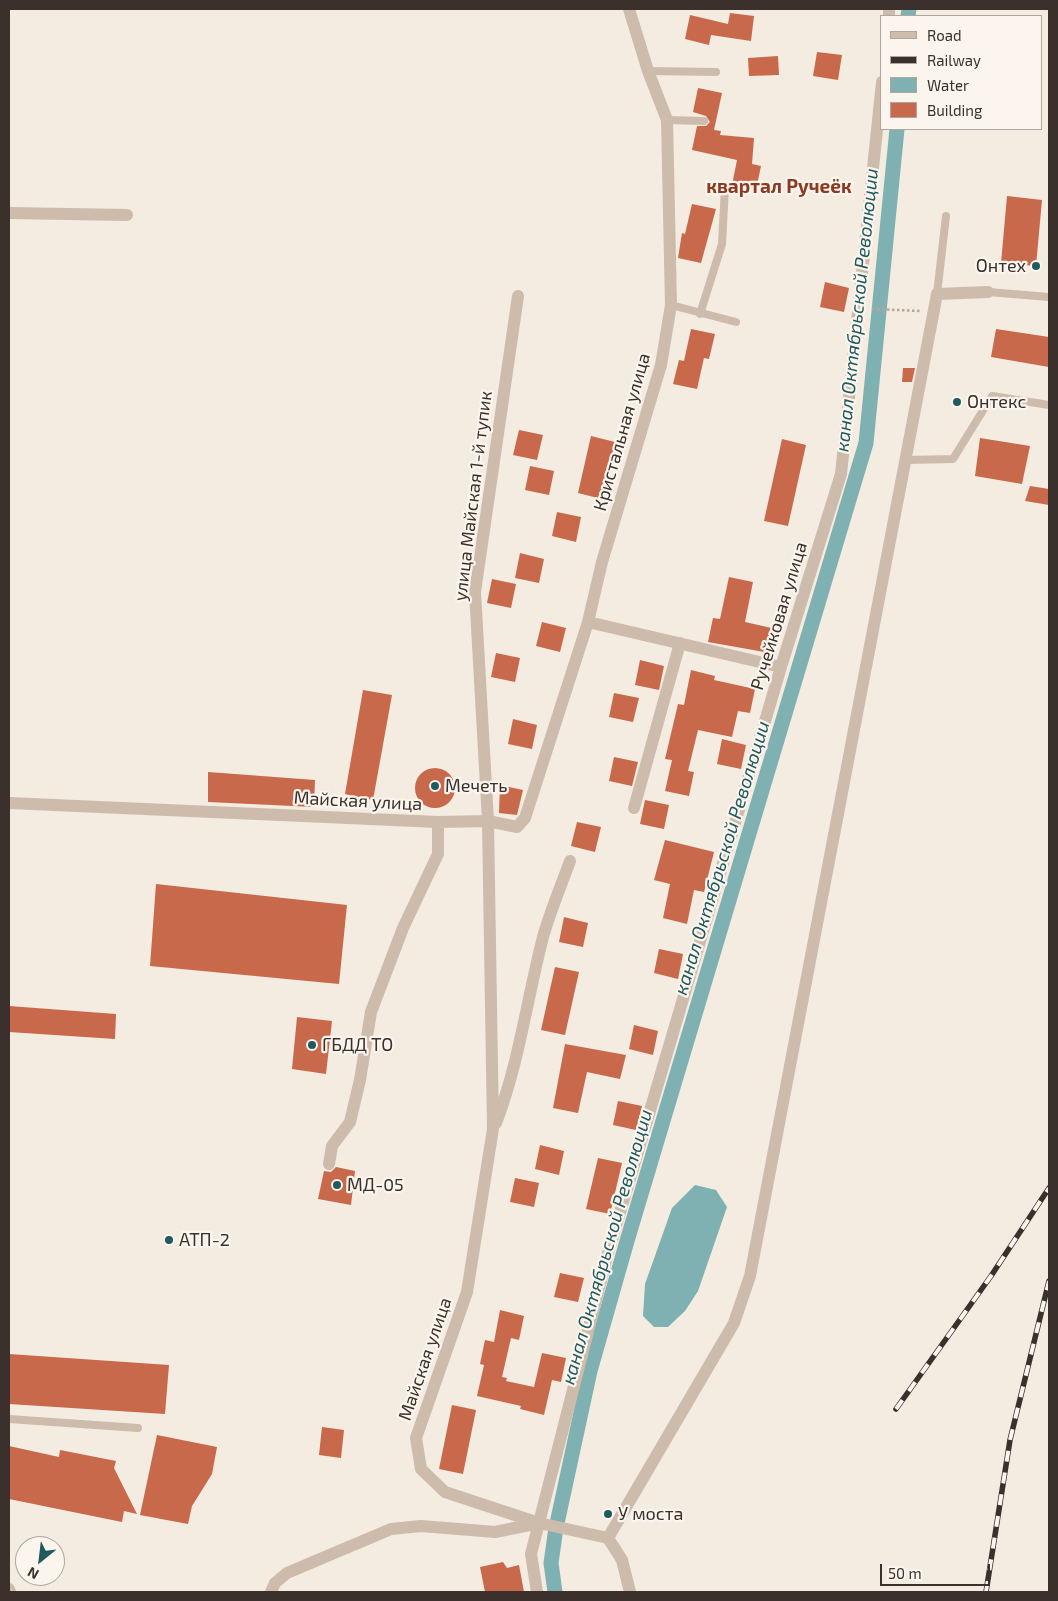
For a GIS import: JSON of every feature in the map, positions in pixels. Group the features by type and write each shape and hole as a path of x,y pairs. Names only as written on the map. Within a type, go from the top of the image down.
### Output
{"street":[{"name":"Кристальная улица","path":"488,821 517,827 525,818 588,622 602,562 661,365 671,305 667,120 648,70 633,9"},
{"name":"Ручейковая улица","path":"536,1592 531,1554 608,1253 781,667 841,474 880,101"},
{"path":"9,213 128,215"},
{"path":"630,1592 622,1560 608,1538 734,1323 750,1276 937,294 988,292"},
{"name":"улица Майская 1-й тупик","path":"488,821 475,592 518,296"},
{"path":"588,622 781,667"},
{"path":"634,808 680,643"},
{"name":"Майская улица","path":"9,803 438,822 488,821 493,1128 467,1292 416,1438 421,1469 445,1492 539,1522 608,1538"},
{"path":"329,1164 332,1146 350,1122 360,1080 371,1012 403,928 438,854 438,822"},
{"name":"Майская улица","path":"493,1128 508,1088 544,935 570,861"},
{"path":"272,1592 275,1583 287,1573 391,1529 422,1526 495,1532 539,1522"}],"lane":[{"path":"648,70 716,72"},
{"path":"667,120 704,121"},
{"path":"700,314 722,244 725,187"},
{"path":"937,294 946,216"},
{"path":"988,292 1049,297"},
{"path":"671,305 736,322"},
{"path":"905,460 952,459 992,396 1049,405"},
{"path":"9,1418 138,1428"}],"path":[{"path":"874,309 934,312"}],"water":[{"path":"695,1185 716,1190 727,1207 698,1291 685,1311 668,1327 654,1327 643,1316 645,1284 672,1208"}],"building":[{"path":"730,13 754,16 751,41 711,35 709,45 685,39 690,15 728,24"},
{"path":"817,52 842,55 838,80 813,76"},
{"path":"778,56 779,75 749,76 748,58"},
{"path":"698,88 722,93 714,130 721,131 720,135 754,138 752,164 761,166 756,190 732,185 737,160 692,150 697,126 706,126 710,122 706,116 693,112"},
{"path":"1007,196 1042,200 1036,266 1001,263"},
{"path":"692,204 716,209 701,263 678,258 682,233 685,234"},
{"path":"825,282 849,288 844,312 820,307"},
{"path":"691,329 715,334 709,359 704,358 697,389 673,384 679,360 684,361"},
{"path":"996,329 1049,337 1049,367 991,357"},
{"path":"903,368 915,368 912,382 902,382"},
{"path":"519,430 543,435 537,460 513,455"},
{"path":"591,436 615,442 602,499 578,493"},
{"path":"980,438 1030,446 1022,484 975,476"},
{"path":"782,439 806,445 788,526 764,521"},
{"path":"530,466 554,471 549,495 525,490"},
{"path":"1030,486 1049,489 1049,505 1025,501"},
{"path":"557,512 581,517 576,542 552,536"},
{"path":"520,553 544,559 539,583 515,578"},
{"path":"729,577 753,582 745,622 776,629 770,653 708,642 713,618 720,619"},
{"path":"492,579 516,584 511,608 487,603"},
{"path":"542,622 566,628 560,652 536,646"},
{"path":"496,653 520,658 515,682 491,677"},
{"path":"640,660 664,666 659,690 635,685"},
{"path":"691,670 715,676 714,680 755,689 750,713 738,711 732,737 698,730 688,771 694,772 689,796 665,791 672,760 665,759 678,704 684,705"},
{"path":"363,690 392,695 373,800 345,794"},
{"path":"614,693 639,698 633,722 609,717"},
{"path":"513,719 537,725 532,749 508,744"},
{"path":"722,739 746,745 741,769 717,764"},
{"path":"614,757 638,762 632,786 609,781"},
{"name":"Мечеть","path":"439,768 446,771 452,777 455,788 454,796 446,805 439,808 431,808 424,805 416,796 415,784 418,777 427,769"},
{"path":"208,772 315,780 314,807 208,802"},
{"path":"500,785 523,790 517,815 499,813"},
{"path":"645,800 669,805 664,829 640,824"},
{"path":"577,822 601,827 595,852 571,846"},
{"path":"665,840 714,852 704,892 694,890 687,924 663,918 670,884 654,880"},
{"path":"156,884 347,905 339,984 150,966"},
{"path":"564,917 588,923 583,947 559,942"},
{"path":"659,949 683,954 678,979 654,973"},
{"path":"555,967 579,972 565,1035 541,1030"},
{"path":"9,1006 116,1014 115,1039 9,1032"},
{"name":"ГБДД ТО","path":"297,1017 332,1021 326,1074 292,1069"},
{"path":"634,1025 658,1031 653,1055 629,1049"},
{"path":"565,1044 626,1055 620,1079 587,1072 578,1113 553,1108"},
{"path":"618,1101 642,1106 636,1130 613,1125"},
{"path":"540,1145 564,1151 559,1175 535,1169"},
{"path":"598,1158 622,1163 610,1214 586,1209"},
{"name":"МД-05","path":"336,1167 355,1171 351,1205 318,1199 324,1171 331,1172"},
{"path":"515,1178 539,1183 534,1207 510,1202"},
{"path":"560,1273 584,1278 578,1302 554,1297"},
{"path":"500,1310 524,1316 519,1340 511,1338 502,1377 507,1378 506,1381 534,1387 542,1353 566,1358 561,1382 552,1380 544,1415 520,1409 521,1406 477,1396 484,1365 480,1364 485,1340 494,1342"},
{"path":"9,1354 169,1365 165,1414 9,1404"},
{"path":"452,1405 476,1410 463,1474 439,1469"},
{"path":"322,1427 344,1430 341,1458 319,1455"},
{"path":"157,1435 217,1447 212,1474 192,1506 188,1524 140,1515"},
{"path":"9,1446 59,1457 60,1450 116,1461 114,1468 137,1514 124,1511 122,1522 9,1499"},
{"path":"503,1562 507,1568 519,1565 524,1592 485,1592 480,1567"}],"waterway":[{"name":"канал Октябрьской Революции","path":"908,15 909,9"},
{"name":"канал Октябрьской Революции","path":"555,1592 551,1563 556,1528 590,1371 627,1241 866,443 897,130"}],"railway":[{"path":"896,1409 991,1276 1049,1188"},
{"path":"986,1592 1010,1440 1049,1281"}],"place":[{"name":"Онтех","path":"1036,266"},
{"name":"Онтекс","path":"957,402"},
{"name":"Мечеть","path":"435,786"},
{"name":"ГБДД ТО","path":"312,1045"},
{"name":"МД-05","path":"337,1185"},
{"name":"АТП-2","path":"169,1240"},
{"name":"У моста","path":"608,1514"}],"district":[{"name":"квартал Ручеёк","path":"779,187"}]}
